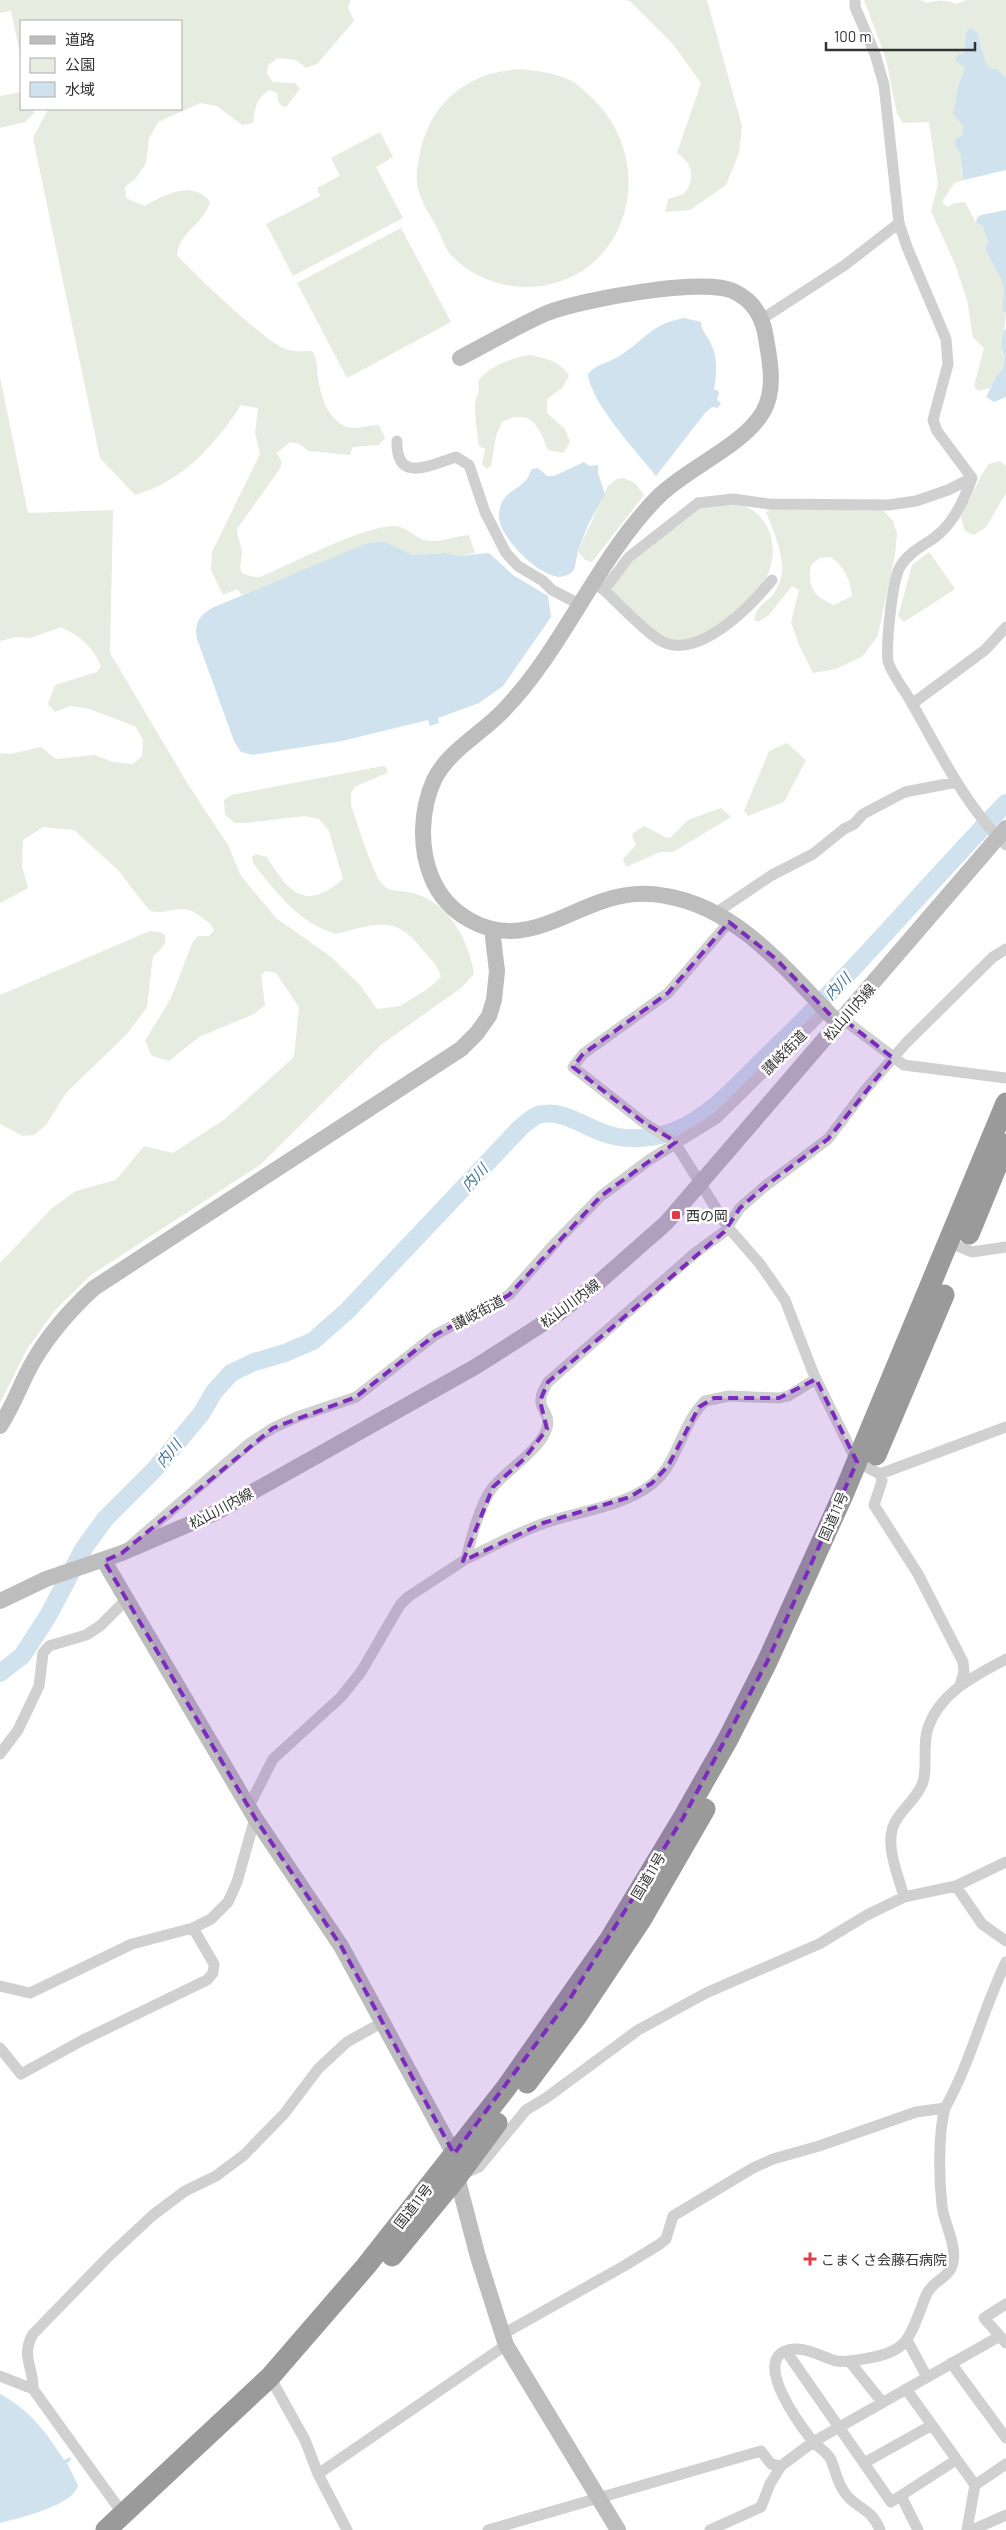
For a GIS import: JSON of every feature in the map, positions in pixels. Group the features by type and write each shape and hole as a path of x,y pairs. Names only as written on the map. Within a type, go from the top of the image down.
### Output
{"highway":[{"name":"国道11号","path":"106,2530 125,2522 368,2286 457,2177 577,2016 641,1920 747,1733 795,1634 869,1468 956,1245 1006,1103"},
{"name":"国道11号","path":"956,1245 1006,1144"},
{"name":"国道11号","path":"271,2382 366,2266 506,2088 610,1939 728,1739 869,1468"}],"street":[{"path":"854,0 875,54 884,85 899,223 907,247 946,338 948,364 933,420 937,431 972,478"},
{"path":"762,319 845,265 899,223"},
{"path":"460,358 549,312 573,304 616,296 698,287 723,287 750,302 762,319 771,377 769,398 764,410 749,430 686,473 659,496 632,527 598,586"},
{"path":"397,441 398,457 401,464 408,468 421,468 456,457 469,465 485,512 506,552 518,566 543,581 552,590 579,604"},
{"path":"972,478 948,490 916,501 889,505 769,504 733,499 698,503 628,557 579,604 523,688 503,711 440,769 425,805 424,850 427,864 438,892 447,903 468,920 492,930 515,931 530,929 604,900 623,895 663,895 683,900 729,922 769,952 821,1005 904,1065 1006,1078"},
{"path":"972,478 964,500 951,521 935,537 909,554 899,568 894,589 888,662 957,782 980,815 1000,836"},
{"path":"598,586 659,640 666,643 684,645 703,639 721,628 760,594 772,580"},
{"path":"912,704 985,650 1006,627"},
{"path":"714,914 772,875 813,854 844,829 854,824 863,814 905,792 957,782"},
{"name":"松山川内線","path":"0,1601 12,1593 59,1574 122,1554 215,1513 519,1341 558,1314 637,1250 666,1223 1000,836"},
{"path":"729,922 668,993 583,1054 573,1067 643,1122 672,1141 702,1183 727,1226 760,1264 784,1300 816,1379 869,1468 882,1481 874,1505 918,1574 963,1662 964,1672 960,1685"},
{"path":"0,1426 10,1410 33,1362 48,1339 77,1303 94,1288 412,1082 470,1041 489,1016 494,1000 497,971 492,930"},
{"path":"466,1559 470,1542 493,1487 524,1459 547,1429 548,1421 540,1401 541,1393 548,1382 695,1253 724,1232 740,1208 764,1187 828,1139 866,1089 906,1043 977,972 1006,949"},
{"name":"讃岐街道","path":"122,1554 250,1443 273,1428 297,1417 356,1397 435,1335 509,1295 556,1242 601,1196 672,1141 717,1118 733,1104 821,1005"},
{"path":"956,1245 972,1252 1006,1247"},
{"path":"0,1986 30,1992 132,1944 192,1928 211,1919 228,1902 237,1882 251,1813 273,1759 351,1685 362,1672 400,1605 466,1559 543,1523 630,1496 652,1483 668,1466 688,1424 705,1401 729,1396 779,1398 788,1396 816,1379"},
{"path":"869,1468 1006,1427"},
{"path":"104,1560 251,1813 341,1946 454,2154 457,2177 478,2257 504,2340 618,2530"},
{"path":"0,1754 18,1730 40,1686 43,1653 49,1646 86,1635 126,1600"},
{"path":"904,1897 893,1856 891,1833 896,1820 915,1797 924,1781 928,1728 942,1703 960,1685 1006,1659"},
{"path":"457,2177 480,2167 526,2110 546,2098 638,2030 706,1993 819,1944 867,1915 904,1897 956,1886 1006,1862"},
{"path":"956,1886 982,1924 1006,1941"},
{"path":"0,2048 22,2074 83,2040 207,1980 213,1973 214,1964 192,1928"},
{"path":"880,2530 875,2517 846,2495 835,2476 829,2458 813,2442 788,2405 774,2372 778,2356 786,2351 808,2351 836,2361 850,2362 895,2352 906,2340 929,2290 951,2270 955,2257 942,2202 939,2132 945,2108 954,2092 981,2019 1006,1962"},
{"path":"33,2389 33,2377 27,2361 26,2346 33,2334 108,2256 153,2215 185,2191 216,2176 244,2155 284,2114 318,2069 347,2042 383,2022"},
{"path":"318,2474 504,2340 660,2244 666,2238 673,2216 753,2168 773,2159 819,2146 916,2112 945,2108"},
{"path":"714,2529 761,2507 770,2484 781,2466 813,2442 951,2363 1003,2340 984,2318 1006,2304"},
{"path":"906,2340 927,2377"},
{"path":"786,2351 891,2502 956,2460"},
{"path":"850,2362 882,2402"},
{"path":"951,2363 1006,2438"},
{"path":"0,2376 33,2389 125,2522"},
{"path":"271,2382 306,2440 318,2474 347,2530"},
{"path":"906,2389 974,2485 967,2530"},
{"path":"864,2463 932,2425"},
{"path":"488,2530 761,2450 771,2464 781,2466"},
{"path":"974,2485 1006,2464"},
{"path":"901,2496 918,2530"},
{"path":"972,2530 1006,2514"}],"highlighted area":[{"path":"729,922 776,959 839,1024 843,1019 893,1058 828,1139 764,1187 740,1208 724,1232 548,1382 540,1401 547,1429 524,1459 493,1487 463,1561 543,1523 630,1497 652,1483 668,1466 699,1407 714,1398 779,1398 816,1379 857,1462 767,1662 683,1818 571,1997 454,2154 341,1946 255,1818 104,1561 122,1553 273,1428 356,1397 435,1335 509,1295 601,1196 676,1142 643,1122 573,1067 583,1054 668,993"}],"green space":[{"path":"0,0 351,0 348,7 354,21 317,64 306,68 296,60 278,58 268,65 267,73 273,82 295,83 300,89 286,107 282,106 278,101 277,93 270,90 259,100 253,123 242,125 217,106 200,103 158,122 149,138 146,163 136,178 125,187 126,198 144,206 178,191 195,191 203,195 210,202 207,209 182,240 178,247 177,255 214,292 278,346 288,350 312,351 316,360 321,392 327,408 337,421 344,426 352,428 379,425 385,438 379,445 353,447 350,455 309,451 299,444 290,442 277,453 282,463 279,470 237,529 242,550 240,565 242,573 253,577 260,577 348,538 383,527 400,527 420,539 429,541 469,535 475,553 457,556 445,553 413,555 383,541 375,542 242,595 237,589 223,595 211,570 212,552 260,454 255,433 258,408 241,405 220,434 196,460 168,481 135,495 100,458 33,138 47,110 182,110 182,20 20,20 20,53 11,11 0,13"},
{"path":"624,0 707,0 742,126 739,153 726,185 690,210 665,212 668,199 684,194 690,183 691,172 689,166 677,153 701,83 673,44 630,1"},
{"path":"864,0 921,0 927,3 942,1 956,4 967,0 1006,0 1006,78 997,69 989,68 977,32 971,28 966,32 964,53 957,56 955,61 966,67 953,114 963,126 960,150 963,163 961,170 964,180 954,183 942,202 947,207 955,203 965,202 976,223 982,225 988,242 985,250 1002,282 1004,293 1002,309 1003,312 1006,312 1002,353 1005,357 1002,370 990,388 978,391 974,386 984,348 973,337 967,300 955,264 931,211 938,184 929,122 903,123 897,114 886,59"},
{"path":"520,69 566,78 578,85 595,101 615,128 626,158 628,189 622,218 609,245 588,267 561,281 527,287 506,285 486,279 468,269 452,256 422,201 417,179 418,162 431,122 453,94 467,84 483,77 501,71"},
{"path":"20,92 20,110 33,110 34,113 25,122 0,128 0,96"},
{"path":"380,132 393,157 376,167 403,218 293,276 266,224 320,196 317,188 340,176 331,158"},
{"path":"401,228 451,322 347,378 297,283"},
{"path":"531,355 548,359 562,367 569,376 562,388 547,399 547,413 565,429 570,442 563,453 548,450 541,433 532,421 520,417 512,418 502,422 496,436 491,466 486,469 482,464 485,449 479,446 476,421 475,406 479,389 478,382 487,372 501,364"},
{"path":"0,377 28,513 113,510 110,653 189,786 228,845 241,876 276,918 330,956 360,985 377,1009 400,1006 429,988 441,977 440,973 431,959 406,933 398,928 382,925 363,927 337,934 320,928 288,904 253,863 252,857 256,854 267,857 283,880 299,894 308,896 318,895 330,889 343,879 329,831 319,819 305,816 235,823 225,815 224,800 231,795 383,766 387,768 387,773 354,787 351,794 351,805 375,872 387,888 413,893 426,898 447,914 462,936 474,974 461,988 382,1044 260,1165 91,1275 55,1310 27,1349 0,1403 0,1263 52,1208 76,1191 116,1180 144,1146 173,1153 225,1119 294,1057 299,1007 276,973 266,971 261,975 265,1005 254,1014 199,1037 169,1061 152,1056 145,1041 171,998 193,941 198,936 209,936 214,930 210,924 192,911 185,909 162,912 149,910 118,870 74,830 43,827 23,840 22,866 28,888 0,903 0,753 11,754 41,747 56,759 95,755 113,762 133,764 142,756 143,740 135,726 89,709 71,706 55,712 48,704 55,685 97,672 101,667 86,643 74,634 61,627 31,638 16,637 0,641"},
{"path":"1000,461 1006,466 1006,493 986,527 974,535 965,531 961,517 982,474 989,464"},
{"path":"624,478 636,484 644,495 592,562 585,560 578,551 608,486 617,479"},
{"path":"734,503 756,513 764,521 772,543 771,566 766,578 752,595 732,615 709,632 690,641 676,641 663,638 608,590 634,559 700,505"},
{"path":"774,508 883,510 893,521 897,534 895,555 878,635 863,656 836,669 813,673 799,645 791,622 799,590 792,586 769,615 758,622 754,620 760,607 774,593 782,574 780,552 766,512","holes":["831,557 846,574 852,596 834,605 817,594 810,580 811,565 820,558"]},
{"path":"929,552 955,589 904,622 898,616 912,565"},
{"path":"787,743 806,760 784,802 748,816 744,811 769,751"},
{"path":"721,808 731,817 673,852 660,852 626,867 623,859 636,845 632,834 644,826 667,838 671,837 688,820"},
{"path":"150,931 160,932 165,935 165,942 153,956 147,1007 127,1034 66,1093 46,1125 34,1135 23,1136 0,1124 0,995"}],"water":[{"path":"971,28 977,32 986,63 990,68 997,69 1006,78 1006,170 964,180 960,153 955,145 956,138 962,136 963,126 953,114 958,88 965,67 955,61 957,55 964,53 966,32"},
{"path":"1006,210 1006,312 1003,312 1004,293 1002,282 985,250 988,242 982,225 976,223 977,218 981,215"},
{"path":"684,318 701,322 711,344 716,366 714,389 719,392 717,400 721,403 718,408 712,407 705,413 656,476 606,413 597,399 588,374 595,368 630,349 656,328"},
{"path":"1006,328 1006,397 994,402 986,397 997,375 1002,370 1005,357 1002,351 1002,342"},
{"path":"584,462 589,466 598,465 598,473 605,494 588,525 578,551 574,570 562,577 551,575 531,563 512,544 500,523 500,507 502,501 527,479 532,469 538,468 547,476 554,476"},
{"path":"383,541 413,555 445,553 457,556 489,553 513,575 548,596 551,617 503,686 479,703 438,718 439,723 430,726 428,720 342,741 253,755 241,752 234,741 197,639 196,629 198,620 212,608 365,544"},
{"path":"0,2394 20,2407 36,2422 64,2460 70,2457 71,2460 67,2463 78,2485 67,2499 56,2505 0,2523"}],"waterway":[{"name":"内川","path":"0,1673 22,1656 48,1616 84,1548 105,1519 155,1469 201,1414 214,1392 231,1373 254,1362 285,1353 313,1341 347,1311 520,1128 536,1116 557,1114 610,1135 635,1138 669,1133 703,1115 739,1084 802,1021 1006,803"}],"place":[{"name":"西の岡","path":"676,1215"},
{"name":"こまくさ会藤石病院","path":"810,2259"}]}
